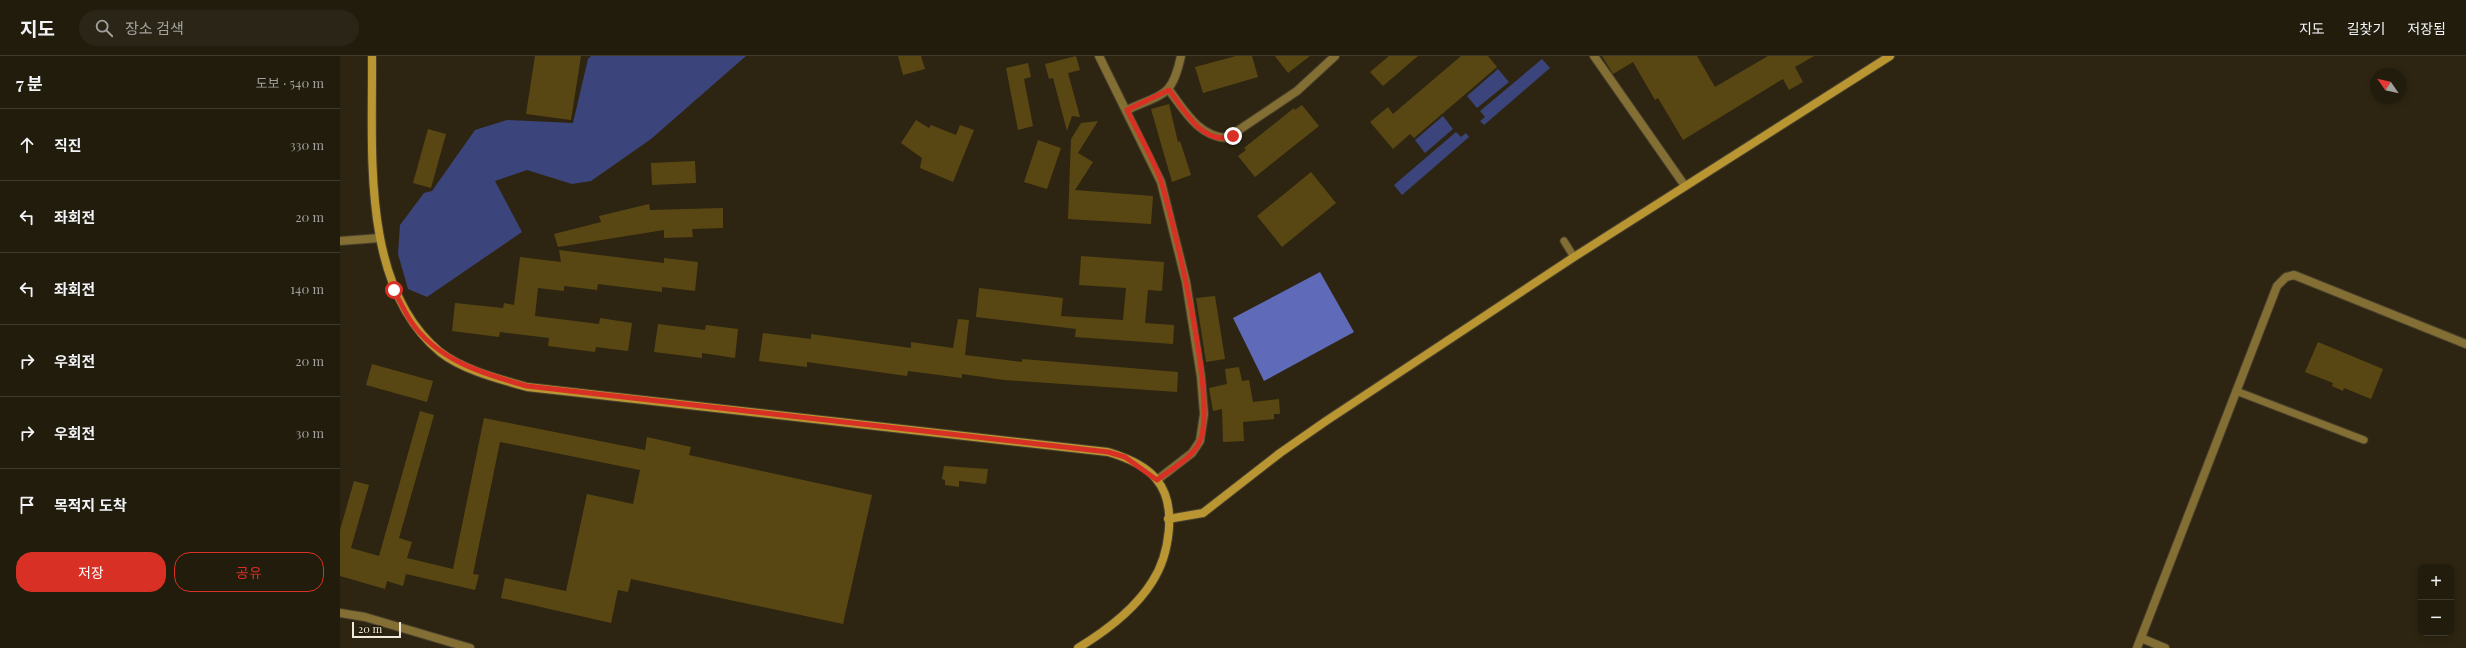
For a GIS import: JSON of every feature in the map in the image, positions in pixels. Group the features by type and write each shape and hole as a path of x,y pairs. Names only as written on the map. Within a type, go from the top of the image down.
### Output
{"street":[{"path":"372,56 373,175 380,238 394,290 411,321 441,352 482,373 527,386 1108,452 1125,457 1157,480 1167,504 1168,519 1166,546 1153,581 1131,608 1094,638 1078,648"},
{"path":"1099,56 1127,110 1161,182 1186,282 1202,377 1204,414 1200,441 1192,453 1157,480"},
{"path":"1127,110 1169,90 1177,74 1181,56"},
{"path":"1169,90 1195,124 1204,132 1215,138 1227,138 1297,91 1335,56"},
{"path":"1594,56 1685,186"},
{"path":"1168,519 1204,513 1280,453 1574,256 1890,56"},
{"path":"340,241 380,238"},
{"path":"2137,648 2277,286 2286,277 2294,275 2466,344"},
{"path":"340,613 365,617 470,648"},
{"path":"2141,638 2165,648"}],"lane":[{"path":"1564,241 1574,256"},
{"path":"2236,391 2364,440"}],"shaded area":[{"path":"591,56 746,56 651,139 591,181 572,184 527,170 495,181 522,232 427,297 408,289 398,254 400,225 424,193 432,191 475,130 507,120 573,123 588,59"},
{"path":"1542,59 1550,68 1484,125 1480,121 1485,117 1480,111"},
{"path":"1498,69 1509,82 1477,108 1467,96"},
{"path":"1443,116 1453,129 1425,153 1415,140"},
{"path":"1456,132 1461,137 1466,133 1469,137 1402,195 1394,185"},
{"path":"1320,272 1354,332 1264,381 1233,318"}],"building":[{"path":"535,56 581,56 571,120 526,114"},
{"path":"898,56 921,56 925,69 903,75"},
{"path":"1076,56 1080,70 1068,73 1080,117 1072,116 1067,131 1053,78 1049,79 1045,64"},
{"path":"1236,56 1252,56 1258,77 1203,93 1195,67"},
{"path":"1275,56 1310,56 1288,73"},
{"path":"1389,56 1418,56 1383,86 1370,72"},
{"path":"1461,56 1488,56 1497,67 1414,138 1410,134 1393,149 1370,122 1388,107 1393,114"},
{"path":"1602,56 1697,56 1715,87 1768,56 1814,56 1795,67 1803,82 1789,90 1783,79 1683,140 1658,98 1655,100 1633,62 1613,74"},
{"path":"1028,63 1031,77 1024,79 1033,126 1018,130 1006,68"},
{"path":"1169,104 1178,142 1180,141 1191,175 1172,182 1151,109"},
{"path":"1302,105 1319,126 1255,177 1238,156 1246,150 1244,148 1294,108 1295,110"},
{"path":"916,120 929,128 931,125 956,135 960,125 974,130 953,182 920,168 922,158 901,143"},
{"path":"1098,121 1078,153 1093,162 1075,190 1153,196 1151,224 1068,219 1071,139 1081,123"},
{"path":"428,129 446,134 431,188 413,183"},
{"path":"1038,140 1061,148 1047,189 1024,182"},
{"path":"695,161 696,183 652,185 651,163"},
{"path":"1311,172 1336,203 1282,247 1257,216"},
{"path":"649,204 650,210 723,208 723,228 692,229 693,237 664,238 664,230 558,247 554,234 601,222 599,216"},
{"path":"559,250 664,263 664,258 698,262 695,291 662,287 662,292 598,284 597,290 564,286 564,291 538,288 535,316 599,324 600,318 632,323 628,351 596,347 595,352 548,346 549,338 500,332 499,337 452,331 455,303 503,308 504,303 514,305 520,257 561,262"},
{"path":"1081,256 1164,262 1162,291 1148,290 1145,323 1174,325 1173,344 1075,337 1076,329 976,317 979,288 1063,298 1061,316 1123,320 1126,288 1079,285"},
{"path":"1215,296 1225,359 1206,362 1196,298"},
{"path":"958,319 969,320 965,355 1022,362 1022,359 1178,372 1177,392 1004,380 962,374 962,378 908,371 907,376 807,362 807,367 759,361 763,333 811,339 811,334 911,348 911,342 953,348"},
{"path":"658,324 705,330 706,325 738,329 735,358 702,353 702,358 654,352"},
{"path":"2318,342 2383,369 2371,399 2344,388 2343,391 2332,386 2333,383 2305,372"},
{"path":"372,364 433,381 427,402 366,385"},
{"path":"1239,367 1242,381 1249,380 1253,402 1279,399 1280,414 1274,414 1274,419 1243,422 1244,441 1223,442 1222,409 1213,411 1209,388 1227,384 1225,369"},
{"path":"420,411 434,415 399,538 412,542 407,558 453,569 484,418 645,450 647,437 691,447 689,455 872,495 843,624 631,579 628,592 618,590 611,623 501,598 505,578 566,591 587,494 633,504 640,470 500,442 473,574 479,575 475,590 406,574 403,586 387,581 385,589 340,576 340,530 354,481 369,485 351,548 379,556"},
{"path":"944,466 988,469 986,484 959,481 959,487 945,485 945,480 942,479"}],"route":[{"path":"394,290 411,321 441,352 482,373 527,386 1108,452 1125,457 1145,469 1157,480 1192,453 1200,441 1204,414 1202,377 1186,282 1161,182 1156,168 1127,110 1169,90 1195,124 1204,132 1215,138 1227,138 1233,136"}]}
